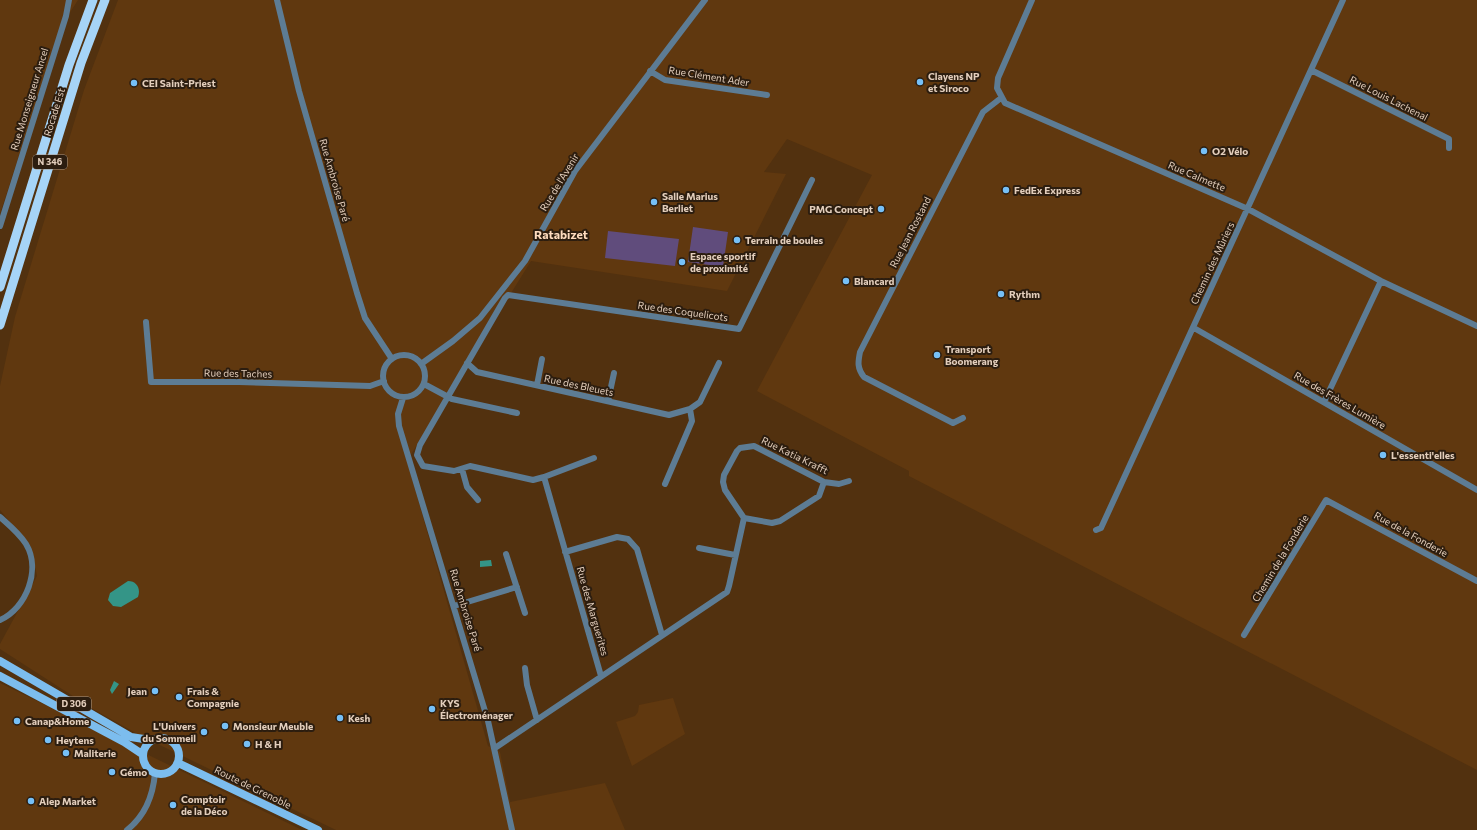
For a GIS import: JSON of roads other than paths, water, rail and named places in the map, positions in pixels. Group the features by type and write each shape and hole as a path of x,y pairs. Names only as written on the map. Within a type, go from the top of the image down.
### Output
{"highway":[{"name":"Rocade Est","path":"0,287 69,65 93,0"},
{"name":"Rocade Est","path":"0,325 79,70 105,0"}],"main road":[{"name":"D 306","path":"0,661 131,737 150,740"},
{"name":"D 306","path":"0,676 124,742 142,754"},
{"path":"163,737 172,741 178,750 178,763 171,771 161,774 156,773 145,766 142,754 143,749 150,740 163,737"},
{"name":"Route de Grenoble","path":"178,763 318,830"}],"street":[{"name":"Rue Monseigneur Ancel","path":"0,226 66,16 69,0"},
{"name":"Rue Ambroise Paré","path":"277,0 299,91 365,318 392,359"},
{"name":"Rue de l'Avenir","path":"421,364 453,341 480,318 524,261 575,170 705,0"},
{"path":"1001,98 997,88 998,78 1032,0"},
{"name":"Chemin des Mûriers","path":"1096,530 1101,528 1194,328 1343,0"},
{"name":"Rue Louis Lachenal","path":"1311,70 1449,139 1449,148"},
{"name":"Rue Clément Ader","path":"650,71 665,80 767,95"},
{"name":"Rue Calmette","path":"1001,98 1005,103 1013,107 1248,209 1381,282 1477,326"},
{"name":"Rue Jean Rostand","path":"963,418 953,423 864,377 859,371 858,363 860,352 982,112 1001,98"},
{"name":"Rue des Coquelicots","path":"467,363 505,298 508,296 739,329 812,180"},
{"path":"1324,402 1381,282"},
{"name":"Rue des Taches","path":"146,322 151,382 239,382 370,386 384,381"},
{"name":"Rue des Frères Lumière","path":"1194,328 1477,490"},
{"path":"399,355 409,355 415,357 421,364 426,373 424,384 417,393 403,398 392,395 384,381 384,371 392,359 399,355"},
{"path":"537,385 542,360"},
{"path":"467,363 420,445 417,455 423,466 454,471 470,466 533,480 594,458"},
{"name":"Rue des Bleuets","path":"467,363 477,372 669,414 690,409"},
{"path":"665,484 692,421 690,409 700,402 719,363"},
{"path":"608,401 614,373"},
{"path":"424,384 447,397 518,413"},
{"name":"Rue Ambroise Paré","path":"403,398 398,414 399,426 454,606 495,748 512,830"},
{"name":"Rue Katia Krafft","path":"744,518 725,490 723,482 724,476 740,448 754,446 824,482 839,484 849,481"},
{"path":"462,469 467,487 478,500"},
{"name":"Rue des Marguerites","path":"544,477 601,676"},
{"path":"744,518 772,523 780,522 819,496 824,482"},
{"name":"Chemin de la Fonderie","path":"1244,635 1326,500 1336,505"},
{"name":"Rue de la Fonderie","path":"1336,505 1477,581"},
{"path":"0,517 15,530 26,544 31,560 32,574 30,585 19,604 11,613 0,620"},
{"name":"Rue des Marguerites","path":"495,748 726,592 730,586 735,554 744,518"},
{"path":"566,552 617,537 628,540 637,549 662,635"},
{"path":"699,548 735,554"},
{"path":"506,554 525,613"},
{"path":"454,606 516,586"},
{"path":"525,668 527,685 537,720"},
{"path":"127,830 141,815 152,796 156,773"}],"water":[{"path":"491,560 492,566 480,567 480,561"},
{"path":"128,581 134,582 138,586 138,597 121,607 113,606 108,600 110,593"},
{"path":"114,681 119,684 112,694 110,690"}],"place":[{"name":"Clayens NP et Siroco","path":"920,82"},
{"name":"CEI Saint-Priest","path":"134,83"},
{"name":"O2 Vélo","path":"1204,151"},
{"name":"FedEx Express","path":"1006,190"},
{"name":"Salle Marius Berliet","path":"654,202"},
{"name":"PMG Concept","path":"881,209"},
{"name":"Terrain de boules","path":"737,240"},
{"name":"Espace sportif de proximité","path":"682,262"},
{"name":"Blancard","path":"846,281"},
{"name":"Rythm","path":"1001,294"},
{"name":"Transport Boomerang","path":"937,355"},
{"name":"L'essenti'elles","path":"1383,455"},
{"name":"Jean","path":"155,691"},
{"name":"Frais & Compagnie","path":"179,697"},
{"name":"KYS Électroménager","path":"432,709"},
{"name":"Kesh","path":"340,718"},
{"name":"Canap&Home","path":"17,721"},
{"name":"Monsieur Meuble","path":"225,726"},
{"name":"L'Univers du Sommeil","path":"204,732"},
{"name":"Heytens","path":"48,740"},
{"name":"H & H","path":"247,744"},
{"name":"Maliterie","path":"66,753"},
{"name":"Gémo","path":"112,772"},
{"name":"Alep Market","path":"31,801"},
{"name":"Comptoir de la Déco","path":"173,805"}],"district":[{"name":"Ratabizet","path":"561,235"}]}
